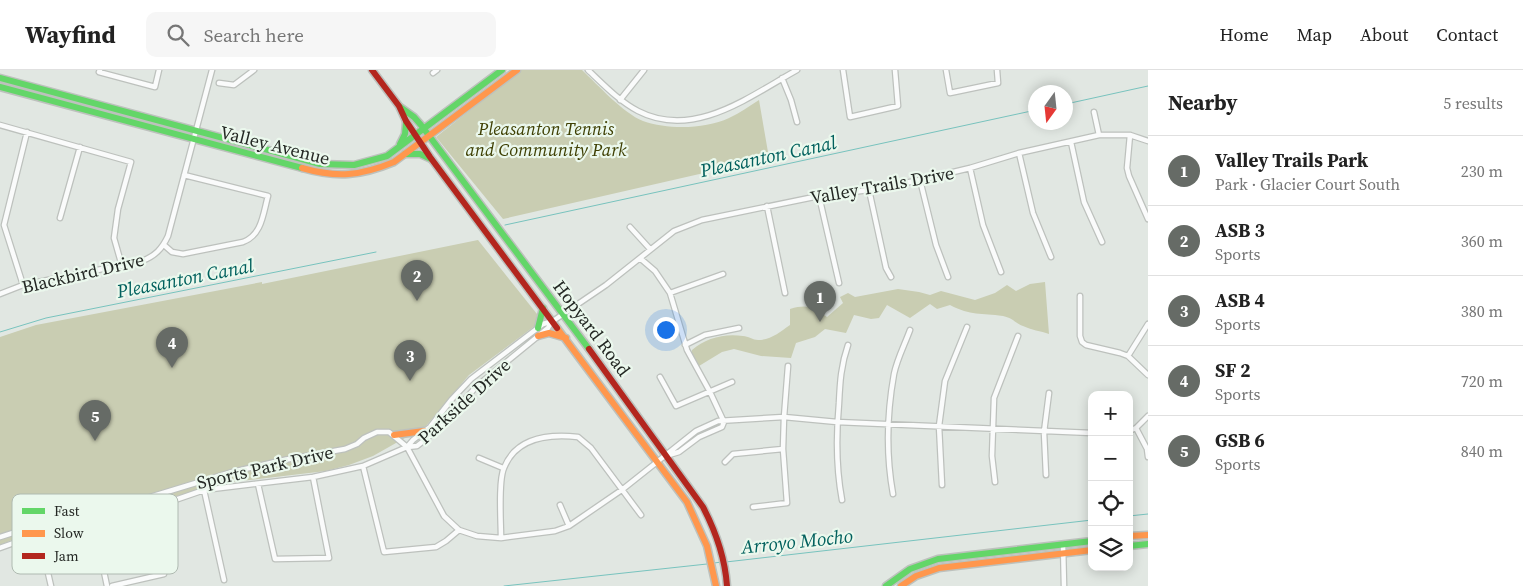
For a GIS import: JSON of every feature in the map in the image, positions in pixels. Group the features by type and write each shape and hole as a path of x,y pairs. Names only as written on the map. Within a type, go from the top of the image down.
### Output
{"main road":[{"name":"Hopyard Road","path":"372,70 399,106 406,121 433,160 687,502 702,531 716,586"},
{"name":"Valley Avenue","path":"0,78 320,164 343,167 368,164 387,156 502,70"},
{"name":"Valley Avenue","path":"0,87 309,170 343,176 372,172 394,162 517,70"},
{"name":"Hopyard Road","path":"399,106 414,117 424,129 667,455 707,513 719,544 728,586"},
{"path":"414,117 427,121 436,115 442,115"},
{"path":"399,147 405,134 406,121"},
{"path":"440,152 438,137 441,128"},
{"path":"404,154 420,154 433,160"},
{"path":"538,328 543,308"},
{"path":"538,336 549,333 566,338"},
{"path":"394,435 424,431"},
{"path":"1133,536 1148,535"},
{"path":"886,586 902,573 927,562 1088,541"},
{"path":"1133,546 1148,544"},
{"path":"901,586 916,576 939,568 1088,550"}],"street":[{"path":"100,70 99,72 154,87 159,70"},
{"name":"Blackbird Drive","path":"0,294 23,285 122,266 153,257 164,245 212,70"},
{"path":"219,83 234,85 254,70"},
{"path":"588,70 620,100 638,112 667,121 698,119 727,110 798,70"},
{"path":"843,70 850,117 898,106 895,70"},
{"path":"946,70 950,93 998,83 997,70"},
{"path":"620,100 640,71"},
{"path":"782,78 797,122"},
{"path":"1094,112 1099,135"},
{"path":"0,125 131,162 118,209 114,238 122,266"},
{"path":"23,285 4,225 27,132"},
{"name":"Valley Trails Drive","path":"553,321 641,259 650,249 674,231 702,220 818,196 869,190 920,180 970,168 1019,152 1099,135 1130,136 1148,141"},
{"path":"1130,136 1127,168 1148,219"},
{"path":"1070,142 1084,202 1102,242"},
{"path":"60,218 80,147"},
{"path":"1019,152 1033,213 1052,256"},
{"path":"970,168 982,225 1001,272"},
{"path":"164,245 172,252 183,254 243,242 252,239 261,221 268,196 184,174"},
{"path":"920,180 936,245 948,277"},
{"path":"869,190 886,268 891,277"},
{"path":"818,196 839,283"},
{"path":"766,206 785,293"},
{"path":"630,227 650,249"},
{"path":"641,259 655,271 670,293 685,345 724,422"},
{"path":"670,293 723,274"},
{"path":"1080,296 1080,336 1082,342 1086,345 1120,352 1128,356 1148,375"},
{"name":"Parkside Drive","path":"407,447 430,427 471,379 538,328 553,321"},
{"name":"Parkside Drive","path":"178,499 204,490 313,477 362,466 407,447 417,446 435,432 477,385 548,328 553,321"},
{"path":"1128,356 1148,324"},
{"path":"942,485 940,426 945,381 967,327"},
{"path":"685,345 705,335 740,328"},
{"path":"893,494 888,468 889,424 894,372 910,330"},
{"path":"995,482 992,456 994,398 1018,336"},
{"path":"842,500 837,473 837,422 842,363 848,345"},
{"path":"753,507 787,503 783,449 788,366"},
{"path":"660,377 676,406 732,382"},
{"path":"1046,475 1044,432 1049,393"},
{"path":"1133,429 1148,416"},
{"path":"724,422 784,417 837,422 1088,433"},
{"path":"394,435 407,447 444,516 459,530 477,536 501,538 555,531 569,526 623,490 667,455 678,452 699,437 722,427 724,422"},
{"path":"1136,428 1147,449 1148,457"},
{"name":"Sports Park Drive","path":"160,494 232,472 345,449 357,444 373,433 384,432 394,435"},
{"path":"501,538 503,468 516,451 530,442 546,436 578,437 591,448 641,515"},
{"path":"725,462 733,454 783,449"},
{"path":"479,458 503,468"},
{"path":"362,466 384,552 436,546 446,541 459,530"},
{"path":"258,484 276,559 329,558 313,477"},
{"path":"204,490 224,580"},
{"path":"560,505 569,526"},
{"name":"Sports Park Drive","path":"0,537 12,533"},
{"name":"Parkside Drive","path":"0,548 12,544"},
{"path":"1064,544 1064,586"},
{"path":"112,586 164,574"}],"green space":[{"name":"Pleasanton Tennis and Community Park","path":"521,70 582,70 627,112 643,121 664,126 687,127 719,122 737,114 759,100 769,158 503,219 436,137"},
{"path":"478,240 537,314 536,325 469,375 426,426 373,456 326,471 216,484 178,496 178,494 12,494 12,540 0,545 0,337 36,325 262,282 262,284"},
{"path":"1045,282 1049,334 1020,325 1012,319 1003,316 970,313 950,305 937,309 930,304 910,318 887,305 879,318 871,319 854,315 846,333 825,329 815,337 796,343 791,358 761,356 734,349 722,352 699,366 692,354 692,350 697,346 716,337 736,335 763,340 771,337 790,325 790,309 810,307 827,317 843,303 840,297 848,293 855,297 898,289 930,295 941,291 975,300 995,293 1007,285 1016,291 1030,284"}],"waterway":[{"name":"Pleasanton Canal","path":"1073,102 1148,86"},
{"name":"Pleasanton Canal","path":"505,225 1028,112"},
{"name":"Pleasanton Canal","path":"0,332 46,318 376,252"},
{"name":"Arroyo Mocho","path":"1133,516 1148,514"},
{"name":"Arroyo Mocho","path":"726,562 1088,520"},
{"name":"Arroyo Mocho","path":"714,563 722,562"},
{"name":"Arroyo Mocho","path":"504,586 707,564"}],"traffic: fast":[{"path":"0,78 320,164 354,165 387,156 502,70"},
{"path":"0,87 302,168"},
{"path":"400,107 414,117 421,125 589,349"},
{"path":"400,144 405,134 406,123"},
{"path":"405,154 420,154 431,159"},
{"path":"538,328 543,308"},
{"path":"886,586 910,569 938,559 1088,541"},
{"path":"1133,546 1148,544"}],"traffic: slow":[{"path":"302,168 326,173 348,174 359,173 394,162 517,70"},
{"path":"557,328 687,502 707,546 716,586"},
{"path":"538,336 549,333 566,338"},
{"path":"394,435 424,431"},
{"path":"1133,536 1148,535"},
{"path":"901,586 916,576 939,568 1088,550"}],"traffic: jam":[{"path":"372,70 399,106 406,121 430,157 557,328"},
{"path":"589,349 703,507 719,545 727,586"}],"place":[{"name":"ASB 3","path":"417,301"},
{"name":"Valley Trails Park","path":"820,322"},
{"name":"SF 2","path":"172,368"},
{"name":"ASB 4","path":"410,381"},
{"name":"GSB 6","path":"95,441"}]}
